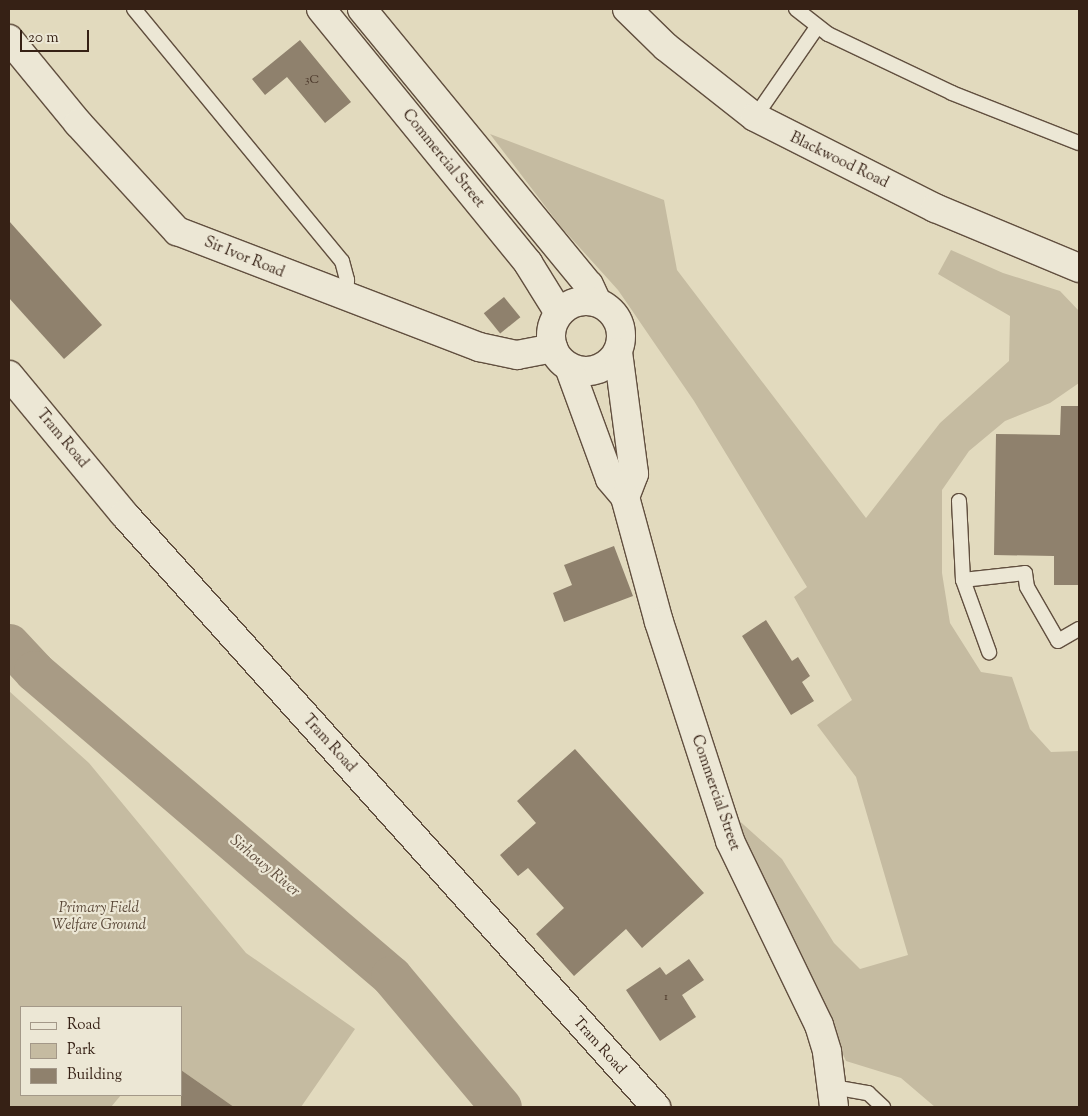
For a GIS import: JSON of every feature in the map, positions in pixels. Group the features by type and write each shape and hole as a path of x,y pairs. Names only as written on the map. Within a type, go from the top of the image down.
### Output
{"main road":[{"name":"Commercial Street","path":"321,9 528,263 559,313 551,336 610,479 625,497 715,801 730,841 819,1026 833,1097"},
{"path":"362,9 589,285 596,302"},
{"name":"Blackwood Road","path":"627,9 666,47 755,117 935,208 1079,268"},
{"name":"Sir Ivor Road","path":"11,45 177,231 346,299 479,347 517,355 561,358"},
{"path":"559,313 584,300 608,307 618,322 622,339 618,352 634,474 625,497"},
{"path":"561,358 596,370 618,352"},
{"name":"Tram Road","path":"9,375 124,514 656,1107"}],"lane":[{"path":"134,9 342,261 347,280 346,299"},
{"path":"796,9 817,27 997,114 1079,143"},
{"path":"755,117 817,27"},
{"path":"959,501 963,580 988,652"},
{"path":"963,580 1025,573 1027,587 1058,641 1079,628"},
{"path":"833,1097 868,1093 883,1107"}],"green space":[{"path":"490,134 664,200 677,270 866,518 940,423 1009,361 1010,316 938,274 951,250 1003,273 1060,291 1079,311 1079,383 1050,403 1005,421 969,451 942,490 942,573 950,623 981,672 1012,677 1030,729 1051,752 1079,751 1079,1107 935,1107 901,1078 846,1061 734,816 782,859 834,943 860,969 908,955 856,777 817,725 852,700 794,597 807,587 694,401 618,290 561,227"},
{"name":"Primary Field Welfare Ground","path":"9,691 89,763 246,953 355,1029 301,1107 234,1107 182,1071 182,1006 20,1006 20,1096 120,1096 111,1107 9,1107"}],"building":[{"path":"300,40 351,102 325,123 287,77 265,95 252,79"},
{"path":"9,221 102,325 64,359 9,298"},
{"path":"504,297 520,317 500,334 484,313"},
{"path":"1061,406 1079,406 1079,585 1054,585 1054,556 994,555 996,434 1060,435"},
{"path":"614,546 633,596 564,622 553,593 572,585 564,565"},
{"path":"766,620 792,661 798,657 810,676 802,682 814,701 791,715 742,636"},
{"path":"575,749 704,893 642,948 626,929 574,976 536,934 564,908 528,868 518,876 500,855 536,823 517,801"},
{"path":"689,959 704,980 682,995 696,1017 660,1041 626,990 660,967 666,975"},
{"path":"182,1071 234,1107 181,1107"}],"waterway":[{"name":"Sirhowy River","path":"9,644 34,671 391,976 501,1107"}]}
